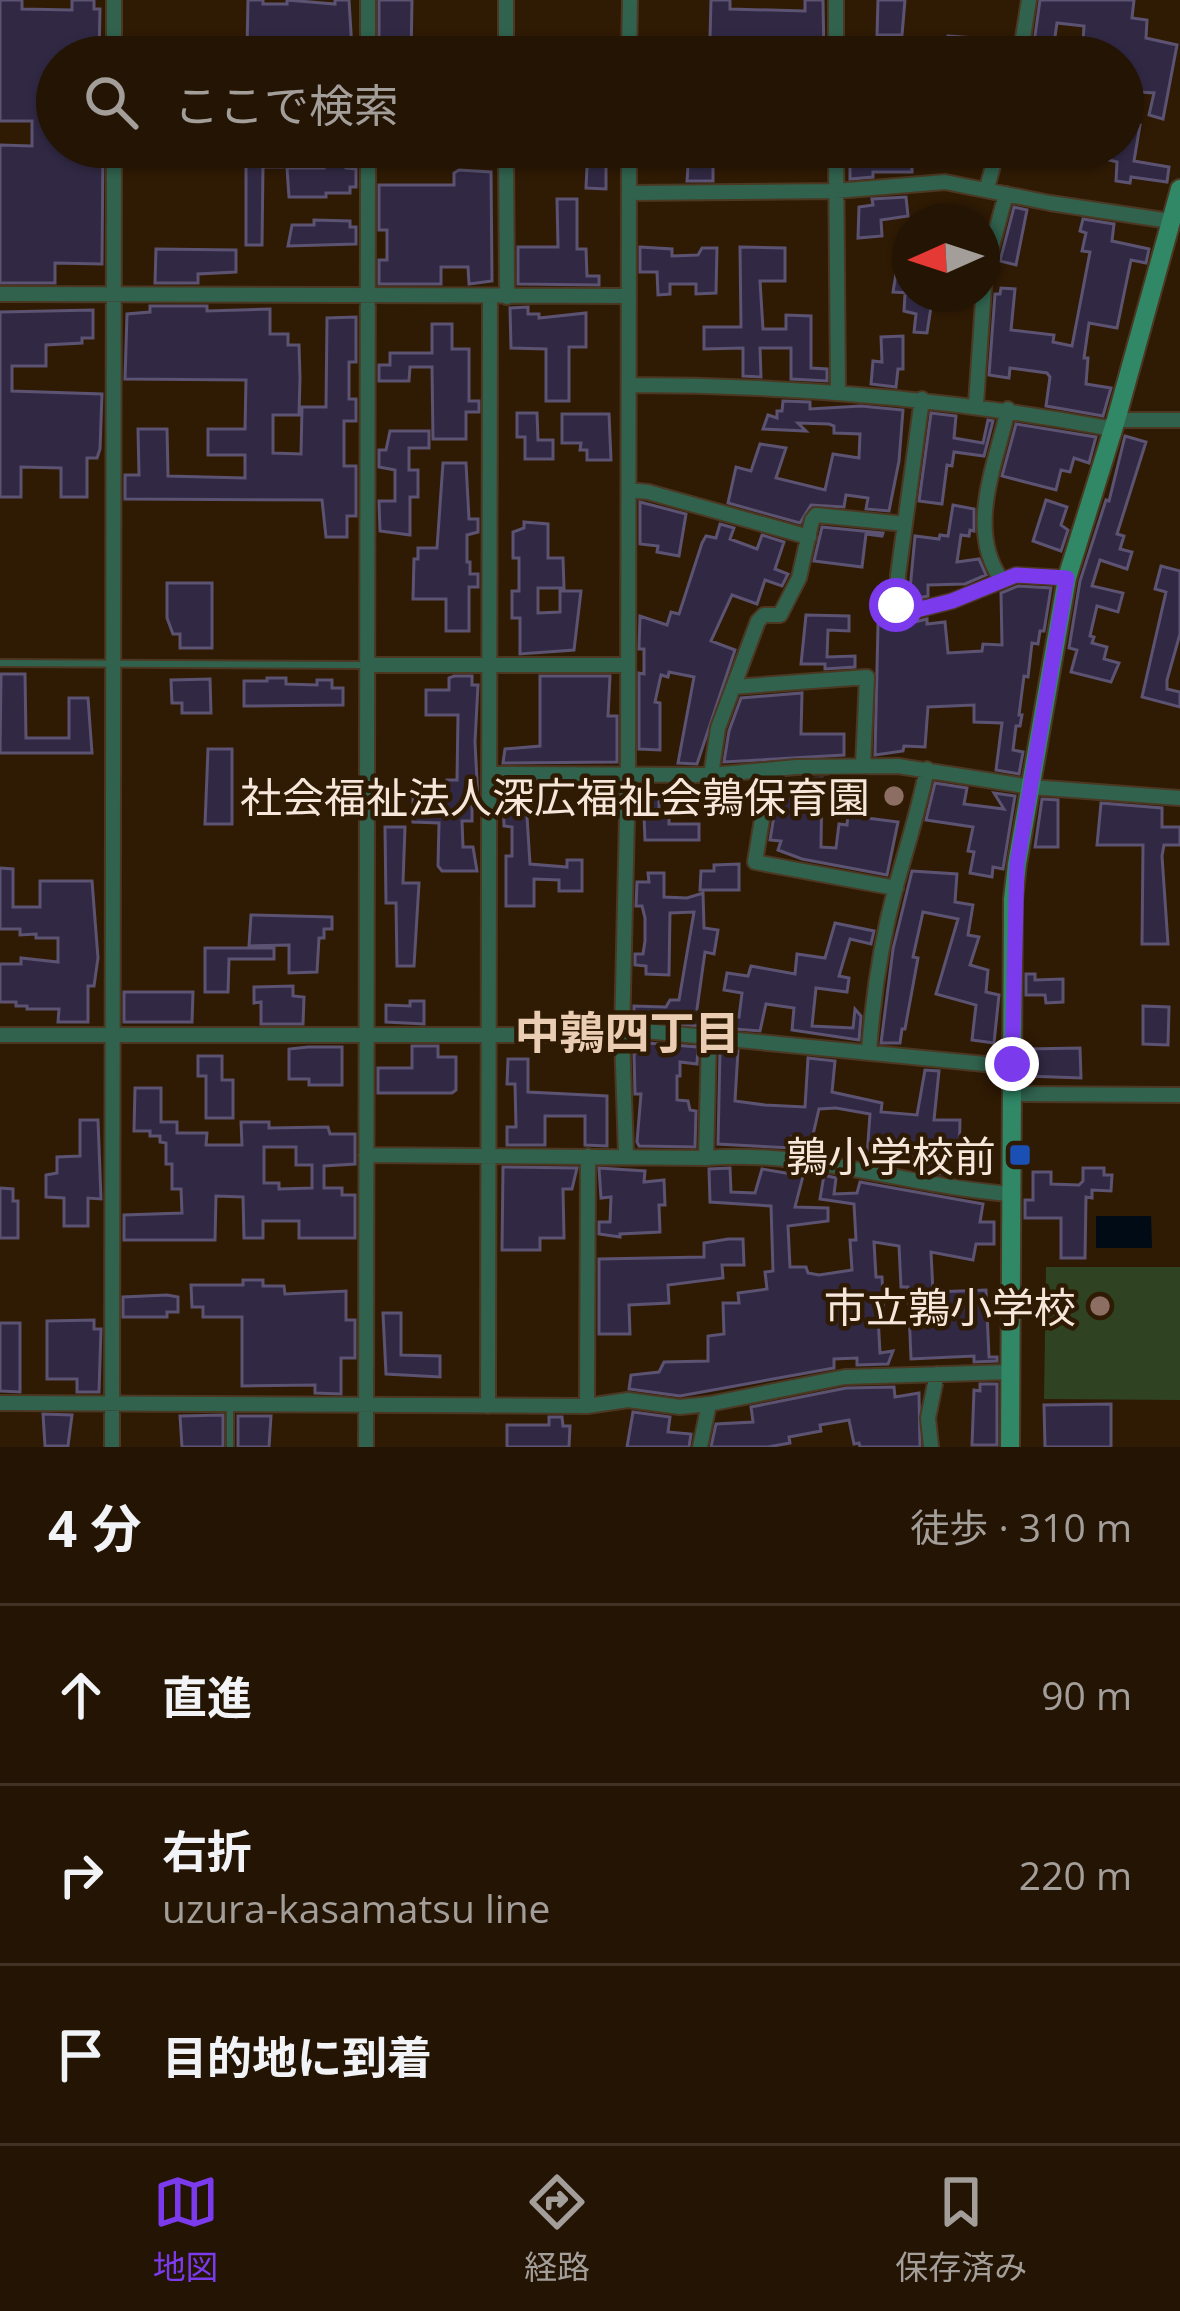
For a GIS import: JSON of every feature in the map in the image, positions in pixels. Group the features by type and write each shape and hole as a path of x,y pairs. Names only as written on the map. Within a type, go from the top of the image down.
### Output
{"main road":[{"path":"1010,1447 1013,899 1067,578 1117,420 1180,189"}],"street":[{"path":"114,36 115,0"},
{"path":"368,0 368,36"},
{"path":"506,0 506,36"},
{"path":"629,36 630,0"},
{"path":"836,0 836,36"},
{"path":"1024,36 1029,0"},
{"path":"112,1447 114,168"},
{"path":"366,1447 368,168"},
{"path":"488,1406 490,665 505,168"},
{"path":"626,1154 622,1035 628,775 629,168"},
{"path":"836,168 838,391"},
{"path":"987,188 992,168"},
{"path":"630,193 836,191 945,182 1170,221"},
{"path":"976,404 985,272 1006,194"},
{"path":"0,294 629,296"},
{"path":"630,385 838,391 976,404 1108,428 1117,420 1180,420"},
{"path":"922,399 897,615 952,601 1001,579 1067,578"},
{"path":"1001,579 982,542 1008,410"},
{"path":"629,490 808,537"},
{"path":"711,776 718,728 758,621 780,615 799,578 816,515 905,524"},
{"path":"368,665 628,665"},
{"path":"733,687 867,677 862,766"},
{"path":"489,774 711,776 862,766 927,769 1031,787 1180,798"},
{"path":"869,1051 896,888 927,769"},
{"path":"770,770 755,862 896,888"},
{"path":"0,1035 487,1036 645,1031 1012,1064"},
{"path":"706,1158 709,1036"},
{"path":"1013,1094 1180,1095"},
{"path":"366,1155 706,1158 742,1154 1012,1194"},
{"path":"587,1406 588,1156"},
{"path":"0,1403 587,1406 628,1400 680,1407 845,1376 1011,1372"},
{"path":"931,1447 928,1418 937,1373"},
{"path":"700,1447 709,1404"}],"lane":[{"path":"0,663 368,665"},
{"path":"230,1404 230,1447"}],"green space":[{"path":"1046,1267 1180,1267 1180,1400 1044,1399"}],"shaded area":[{"path":"1096,1216 1151,1216 1152,1248 1096,1248"}],"building":[{"path":"0,0 22,0 22,9 72,10 72,0 94,0 94,9 100,9 99,36 36,36 36,168 103,168 102,264 55,263 55,283 0,283 0,145 32,146 32,121 0,121"},
{"path":"248,0 335,4 335,0 349,0 351,36 247,36"},
{"path":"379,0 412,0 411,36 379,36"},
{"path":"711,0 730,0 730,9 805,11 805,0 823,0 824,36 710,36"},
{"path":"878,0 905,0 902,35 877,35"},
{"path":"1040,0 1134,0 1132,18 1147,20 1146,38 1177,45 1163,119 1149,115 1154,93 1144,92 1144,36 1083,36 1084,26 1057,23 1055,36 1035,36"},
{"path":"1144,163 1169,167 1167,182 1131,177 1130,183 1116,181 1117,168 1144,168"},
{"path":"246,168 263,168 262,245 246,245"},
{"path":"287,168 356,169 356,187 350,187 350,193 326,193 326,197 289,197"},
{"path":"587,168 606,168 606,189 586,188"},
{"path":"688,168 713,168 713,181 687,181"},
{"path":"850,168 912,168 912,172 873,172 873,177 850,179"},
{"path":"491,172 492,281 469,284 468,267 441,267 441,284 379,284 379,260 387,260 387,230 379,230 379,185 454,185 454,173"},
{"path":"906,197 907,204 892,204 892,218 881,220 882,236 858,238 859,207 873,205 872,199"},
{"path":"557,199 577,199 577,249 586,249 587,276 599,276 599,285 518,284 518,247 558,247"},
{"path":"1014,207 1027,210 1016,265 1000,261"},
{"path":"1083,219 1114,224 1112,241 1149,249 1146,263 1131,260 1117,328 1089,323 1086,384 1111,388 1103,416 1046,406 1047,373 1010,368 1009,378 989,375 994,312 1000,312 1001,288 1015,289 1011,330 1054,335 1053,342 1072,346 1090,252 1082,251 1086,233 1080,231"},
{"path":"314,220 350,221 350,227 356,227 356,244 288,246 292,225 314,225"},
{"path":"640,247 672,249 672,256 717,248 716,293 696,294 696,284 670,284 670,294 658,295 657,272 640,272"},
{"path":"740,247 785,248 785,281 760,281 763,329 786,329 786,315 811,316 811,368 827,369 827,381 791,379 791,348 760,348 761,377 743,376 743,348 704,349 704,327 741,327"},
{"path":"156,249 236,250 236,272 198,274 198,283 155,283"},
{"path":"150,306 270,309 270,334 288,334 288,345 299,345 300,378 299,415 273,415 273,453 301,454 302,407 326,407 327,318 356,317 356,362 349,362 349,399 356,399 356,421 344,421 344,466 356,466 356,516 347,516 347,537 326,537 322,500 125,499 125,475 139,475 138,429 167,429 168,476 245,478 245,455 208,455 208,429 245,429 246,380 125,379 127,314 150,312"},
{"path":"528,307 528,314 539,314 539,318 586,313 586,347 569,347 569,401 546,401 546,349 511,348 510,308"},
{"path":"93,310 93,338 46,345 46,366 12,366 12,391 102,394 100,449 97,458 87,458 87,497 61,497 61,468 21,467 21,497 0,497 0,312"},
{"path":"908,312 930,312 927,333 914,332 916,314"},
{"path":"432,324 452,324 452,349 469,349 469,401 479,401 479,412 466,412 466,439 433,439 432,367 410,367 409,381 379,381 379,365 390,365 390,353 432,353"},
{"path":"903,336 903,369 898,369 896,387 871,384 873,361 882,362 881,337"},
{"path":"783,401 810,402 810,409 903,410 889,511 866,509 868,498 846,495 844,507 811,505 800,523 728,503 736,467 751,471 760,444 786,448 776,478 825,490 833,454 859,458 860,434 834,433 829,424 798,423 806,431 763,429 768,415 777,418 777,411 782,411"},
{"path":"517,413 537,413 538,440 553,440 553,459 525,459 525,437 517,437"},
{"path":"931,413 956,416 954,438 983,443 988,420 993,421 984,456 954,452 952,466 947,465 942,504 919,501"},
{"path":"562,414 609,414 611,460 587,460 581,443 562,443"},
{"path":"1016,424 1096,437 1089,463 1074,458 1070,472 1061,470 1056,490 1002,476"},
{"path":"390,431 429,431 429,448 409,448 409,470 418,470 418,497 410,497 410,535 380,531 379,501 395,501 395,470 379,467 379,450 386,450"},
{"path":"1125,436 1146,442 1117,534 1124,536 1120,549 1132,552 1127,569 1100,560 1092,586 1123,593 1118,612 1097,606 1090,636 1092,643 1107,647 1104,659 1119,663 1111,682 1071,672 1077,650 1069,648 1080,581 1109,501"},
{"path":"443,463 466,463 469,519 478,519 478,532 467,535 470,574 478,574 478,587 469,587 469,631 446,631 446,599 413,599 418,548 437,548"},
{"path":"1046,500 1067,507 1061,525 1068,530 1061,551 1033,541"},
{"path":"640,502 686,514 679,556 640,544"},
{"path":"953,505 974,509 974,531 961,535 957,562 979,559 986,575 965,584 928,585 928,596 909,600 915,536 948,536"},
{"path":"524,522 548,524 548,558 563,558 564,588 538,588 538,613 560,612 560,591 581,591 574,650 520,654 520,618 512,618 512,591 519,591 513,532 524,528"},
{"path":"720,524 734,528 730,539 757,549 762,535 784,542 775,569 788,574 782,586 765,580 757,604 732,595 711,641 735,650 697,764 678,763 694,677 661,675 655,702 660,703 660,750 639,749 639,673 644,674 640,616 667,625 671,612 679,614 702,543 706,536 716,538"},
{"path":"822,527 883,533 866,534 862,567 814,561"},
{"path":"1161,566 1180,571 1180,634 1167,689 1180,692 1180,707 1142,697 1166,592 1155,589"},
{"path":"167,583 212,583 212,648 180,648 180,634 173,634 167,618"},
{"path":"1018,586 1051,588 1044,631 1040,631 1038,644 1032,643 1028,677 1024,676 1022,715 1013,750 1023,752 1019,774 996,770 1002,723 974,722 974,705 928,707 925,747 904,746 903,751 875,755 878,625 927,619 927,624 945,622 948,653 982,651 983,644 1002,645 1001,593"},
{"path":"806,615 849,616 849,631 828,630 827,657 855,656 855,667 825,669 825,664 801,664"},
{"path":"1,674 25,674 26,738 69,738 69,698 88,698 92,753 0,753"},
{"path":"472,676 472,685 478,685 478,800 472,800 472,821 462,821 463,847 473,847 477,871 442,871 438,866 439,823 413,822 413,783 457,780 458,715 426,715 426,690 449,690 449,678"},
{"path":"540,676 610,676 608,716 617,716 617,762 503,763 505,749 540,746"},
{"path":"267,678 317,685 317,680 332,680 332,688 343,688 343,705 244,706 244,681"},
{"path":"210,679 211,713 182,713 182,703 172,703 171,680"},
{"path":"802,693 801,734 844,734 844,755 724,762 741,698"},
{"path":"208,749 232,749 232,824 205,824"},
{"path":"822,778 821,847 836,848 839,824 847,825 849,803 860,804 859,817 898,822 887,875 802,859 778,850 781,841 770,840 780,780"},
{"path":"935,783 967,788 964,804 1004,809 994,793 1015,796 1003,869 993,867 992,877 970,873 973,827 926,820"},
{"path":"503,793 523,793 526,800 530,864 567,867 567,860 582,860 582,891 559,891 559,880 534,879 534,906 506,906 506,856 512,856 512,827 504,826"},
{"path":"643,793 659,793 659,814 669,815 669,824 699,824 699,840 645,840"},
{"path":"1042,799 1058,800 1058,847 1035,847"},
{"path":"1101,803 1162,808 1162,827 1180,827 1180,845 1164,845 1162,856 1168,944 1142,944 1143,845 1097,845"},
{"path":"385,827 405,827 403,883 419,883 414,966 397,966 396,903 386,903"},
{"path":"739,864 739,890 700,890 701,871"},
{"path":"0,868 13,869 13,907 40,907 40,881 92,881 98,958 94,986 88,986 88,1022 58,1022 59,1009 27,1009 16,1002 0,1002 0,964 21,964 21,958 58,962 58,938 0,929"},
{"path":"912,871 957,874 955,902 973,905 968,935 979,937 970,965 988,970 986,992 999,995 994,1043 972,1040 976,1005 936,994 958,919 923,912 905,1029 900,1043 881,1043 893,949"},
{"path":"648,873 664,873 664,897 703,893 704,928 718,930 714,954 705,952 700,1012 739,1017 742,993 724,990 727,973 748,976 751,966 795,974 797,954 825,958 835,923 874,931 871,944 850,939 839,976 849,978 847,992 816,988 812,1026 853,1028 855,1009 861,1016 859,1040 792,1030 794,1008 766,1004 760,1031 634,1021 634,1006 666,1007 670,1000 679,1000 694,912 670,913 669,975 646,974 646,966 635,965 635,954 643,954 645,941 642,906 636,906 637,882 649,882"},
{"path":"251,915 332,917 332,929 324,929 324,938 319,938 317,972 289,973 289,945 249,946"},
{"path":"205,948 274,948 274,959 229,959 228,992 205,992"},
{"path":"1026,974 1035,974 1035,980 1063,979 1063,1002 1046,1003 1045,995 1026,995"},
{"path":"293,986 293,996 304,997 303,1024 261,1024 261,1002 254,1003 254,987"},
{"path":"124,992 193,992 192,1022 124,1022"},
{"path":"410,1001 424,1001 424,1024 386,1022 386,1005 410,1006"},
{"path":"1143,1006 1169,1007 1168,1045 1143,1044"},
{"path":"647,1043 698,1047 697,1064 680,1062 677,1076 677,1100 688,1101 690,1110 696,1111 695,1147 639,1146 637,1142 641,1094 635,1094 634,1053 646,1053"},
{"path":"412,1046 438,1046 438,1057 456,1057 456,1090 378,1093 378,1068 412,1068"},
{"path":"342,1047 342,1085 309,1085 309,1079 289,1079 289,1049"},
{"path":"1080,1048 1081,1078 1026,1076 1026,1049"},
{"path":"720,1050 738,1051 735,1101 765,1105 805,1107 808,1058 835,1061 832,1092 882,1103 881,1112 917,1115 925,1070 939,1071 934,1120 960,1120 959,1159 942,1159 942,1174 924,1171 924,1157 867,1156 870,1114 836,1108 819,1109 812,1139 792,1137 792,1148 718,1144"},
{"path":"198,1056 222,1056 222,1080 233,1080 233,1118 206,1118 206,1076 198,1076"},
{"path":"508,1059 528,1059 528,1092 607,1096 607,1146 585,1145 585,1116 545,1116 545,1145 507,1145 507,1127 516,1127 515,1084 507,1084"},
{"path":"135,1088 161,1088 161,1122 177,1122 177,1133 207,1133 206,1145 242,1145 241,1122 269,1122 269,1128 328,1127 330,1134 355,1134 355,1164 324,1166 324,1188 342,1188 342,1195 355,1195 355,1238 299,1238 299,1221 263,1221 263,1238 244,1238 243,1197 216,1196 215,1240 124,1240 124,1215 182,1213 181,1189 172,1189 172,1164 166,1164 166,1143 160,1142 160,1136 150,1136 150,1131 134,1131","holes":["264,1147 296,1147 296,1165 312,1165 312,1188 279,1189 279,1183 264,1183"]},
{"path":"80,1120 98,1120 101,1199 88,1198 88,1226 64,1226 64,1198 46,1197 46,1175 57,1173 57,1157 80,1156"},
{"path":"503,1167 577,1168 572,1189 563,1189 564,1238 540,1238 540,1250 502,1250"},
{"path":"599,1168 645,1171 644,1182 664,1180 660,1232 620,1237 599,1234 599,1222 610,1222 611,1197 601,1198"},
{"path":"730,1168 731,1192 755,1193 762,1169 803,1176 795,1207 828,1208 828,1221 788,1226 790,1267 806,1267 808,1273 819,1275 852,1270 850,1240 856,1240 854,1204 820,1199 824,1175 836,1178 834,1194 857,1193 860,1182 983,1204 980,1222 994,1222 994,1244 976,1244 973,1260 931,1252 933,1292 986,1290 989,1357 997,1361 974,1362 974,1356 911,1359 908,1287 901,1287 899,1246 874,1242 876,1277 882,1277 880,1353 893,1351 888,1364 857,1365 857,1358 834,1359 834,1368 680,1396 629,1389 631,1375 659,1372 664,1362 708,1361 708,1336 724,1334 723,1303 739,1303 738,1293 767,1289 765,1272 773,1271 771,1206 710,1202 709,1169"},
{"path":"1083,1168 1104,1168 1104,1175 1112,1175 1111,1191 1092,1190 1092,1198 1086,1197 1085,1258 1061,1258 1061,1218 1025,1218 1025,1200 1033,1200 1033,1172 1051,1172 1051,1184 1079,1185"},
{"path":"0,1188 13,1189 13,1201 18,1201 18,1238 0,1238"},
{"path":"743,1239 744,1265 722,1265 723,1278 668,1285 669,1303 629,1305 630,1334 599,1334 599,1259 704,1257 704,1243"},
{"path":"243,1280 284,1286 285,1294 346,1291 346,1320 355,1320 355,1358 341,1358 341,1394 315,1393 315,1385 242,1386 242,1317 203,1317 203,1307 192,1307 191,1285 243,1285"},
{"path":"123,1297 178,1297 178,1312 167,1312 167,1317 123,1317"},
{"path":"383,1313 401,1313 401,1355 440,1356 440,1377 386,1374"},
{"path":"94,1320 94,1329 101,1329 99,1392 77,1392 77,1379 47,1379 47,1321"},
{"path":"0,1323 20,1323 20,1392 0,1391"},
{"path":"980,1384 997,1384 997,1445 972,1445 974,1390 980,1391"},
{"path":"894,1387 895,1397 919,1393 920,1447 860,1447 854,1444 849,1420 789,1437 790,1443 711,1447 716,1424 753,1422 751,1407 846,1388"},
{"path":"1111,1404 1111,1447 1045,1447 1044,1405"},
{"path":"633,1412 670,1417 668,1432 691,1434 689,1447 627,1447"},
{"path":"43,1414 72,1415 68,1446 45,1446"},
{"path":"223,1415 223,1447 182,1447 180,1416"},
{"path":"238,1416 271,1416 269,1447 238,1447"},
{"path":"549,1417 562,1417 563,1426 570,1426 569,1447 507,1447 507,1425 549,1425"}],"place":[{"name":"社会福祉法人深広福祉会鶉保育園","path":"894,796"},
{"name":"鶉小学校前","path":"1020,1155"},
{"name":"市立鶉小学校","path":"1100,1306"}],"district":[{"name":"中鶉四丁目","path":"627,1031"}],"route":[{"path":"896,605 897,615 952,601 1016,575 1067,578 1013,899 1012,1064"}]}
